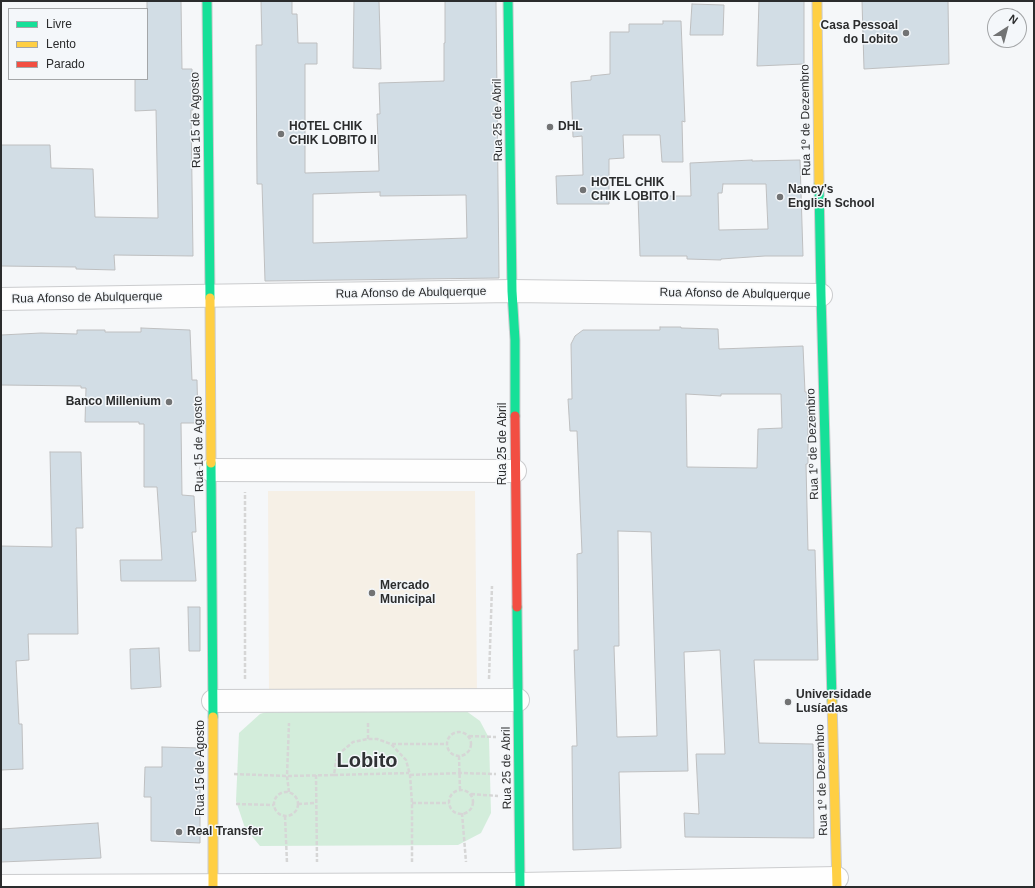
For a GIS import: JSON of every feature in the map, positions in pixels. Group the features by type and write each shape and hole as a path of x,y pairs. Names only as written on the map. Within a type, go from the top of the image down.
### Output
{"main road":[{"name":"Rua 15 de Agosto","path":"207,1 213,701 213,886"},
{"name":"Rua 25 de Abril","path":"508,1 512,291 515,340 515,471 520,885"},
{"name":"Rua 1º de Dezembro","path":"817,1 821,295 837,883"}],"street":[{"name":"Rua Afonso de Abulquerque","path":"1,299 512,291 821,295"},
{"path":"211,470 515,471"},
{"path":"213,701 518,700"},
{"path":"1,886 837,883"}],"path":[{"path":"245,701 246,470"},
{"path":"289,701 287,776 289,792"},
{"path":"469,736 471,744 469,751 466,754 459,756 452,754 449,751 447,744 449,737 454,732 462,732 469,736 518,738"},
{"path":"334,775 336,761 340,753 353,742 376,739 391,744 447,744"},
{"path":"391,744 406,760 410,774 412,803 412,884"},
{"path":"459,756 460,790"},
{"path":"213,774 287,776 460,773 519,774"},
{"path":"316,776 317,885"},
{"path":"460,790 468,791 473,801 473,805 469,811 462,813 455,812 450,806 451,795 460,790"},
{"path":"289,792 295,796 298,804 296,811 293,814 282,816 276,811 274,801 278,795 289,792"},
{"path":"298,804 316,803"},
{"path":"412,803 450,803"},
{"path":"213,804 274,805"},
{"path":"462,813 468,884"},
{"path":"286,816 288,885"}],"shaded area":[{"name":"Mercado Municipal","path":"268,491 475,491 477,695 269,695"}],"green space":[{"path":"462,708 480,721 489,738 491,813 481,833 458,845 260,846 245,828 236,801 239,733 260,714 272,710"}],"building":[{"path":"147,1 181,1 182,69 192,69 193,110 191,110 193,256 114,255 115,270 76,269 76,267 1,266 1,145 50,145 51,168 93,169 95,217 158,218 156,110 135,111 135,80 148,80"},
{"path":"261,1 292,1 292,14 297,14 298,43 317,43 317,64 305,64 305,173 379,171 377,114 380,114 379,83 444,81 445,1 496,1 499,278 265,281 262,184 257,184 256,45 262,45","holes":["380,192 380,196 466,195 467,238 313,243 313,194"]},
{"path":"354,1 379,1 381,69 353,68"},
{"path":"759,1 804,1 804,64 757,66"},
{"name":"Casa Pessoal do Lobito","path":"862,1 948,1 949,64 864,69"},
{"path":"692,4 724,5 723,35 690,35"},
{"path":"663,21 681,21 685,122 682,121 683,162 662,162 660,135 623,135 624,158 609,159 609,204 557,204 556,176 583,175 582,136 573,137 571,82 591,80 591,76 610,74 610,32 629,32 629,24 663,24"},
{"path":"752,160 800,160 803,256 765,256 721,260 687,259 687,256 640,256 638,196 691,196 690,163","holes":["723,184 766,184 768,229 719,230 718,193 722,193"]},
{"path":"660,327 718,329 719,349 803,346 808,420 808,464 806,464 808,550 815,550 818,660 754,660 759,743 813,744 814,838 685,837 684,813 699,814 696,754 725,754 720,650 684,652 688,771 619,772 621,848 573,850 572,746 577,746 574,650 578,650 577,554 582,553 577,431 570,431 568,399 572,399 571,344 575,336 583,330 660,330","holes":["686,394 721,396 721,394 781,394 782,428 758,429 757,468 687,467","618,531 651,532 657,736 617,737 614,646 619,646"]},
{"path":"141,328 190,330 192,380 197,380 198,423 181,423 182,495 194,496 196,532 192,532 196,581 121,581 120,560 162,560 157,487 144,487 144,424 139,424 139,422 85,422 86,388 81,388 81,386 1,385 1,335 41,333 77,334 77,330 141,332"},
{"path":"50,452 81,452 83,528 76,528 78,634 28,634 29,660 16,661 19,724 22,724 23,769 1,770 1,546 52,547"},
{"path":"188,607 200,607 200,651 189,651"},
{"path":"159,648 161,687 131,689 130,649"},
{"path":"162,747 200,748 200,843 151,841 151,797 144,797 145,767 162,767"},
{"path":"98,823 101,858 1,862 1,829"}],"traffic: fast":[{"path":"207,1 210,298"},
{"path":"508,1 512,291 515,340 515,416"},
{"path":"819,184 832,701"},
{"path":"211,463 213,717"},
{"path":"517,607 520,887"}],"traffic: slow":[{"path":"817,1 819,184"},
{"path":"210,298 211,463"},
{"path":"832,701 837,887"},
{"path":"213,717 213,887"}],"traffic: jam":[{"path":"515,416 517,607"}],"place":[{"name":"Casa Pessoal do Lobito","path":"906,33"},
{"name":"DHL","path":"550,127"},
{"name":"HOTEL CHIK CHIK LOBITO II","path":"281,134"},
{"name":"HOTEL CHIK CHIK LOBITO I","path":"583,190"},
{"name":"Nancy's English School","path":"780,197"},
{"name":"Banco Millenium","path":"169,402"},
{"name":"Mercado Municipal","path":"372,593"},
{"name":"Universidade Lusíadas","path":"788,702"},
{"name":"Real Transfer","path":"179,832"}],"district":[{"name":"Lobito","path":"367,761"}]}
